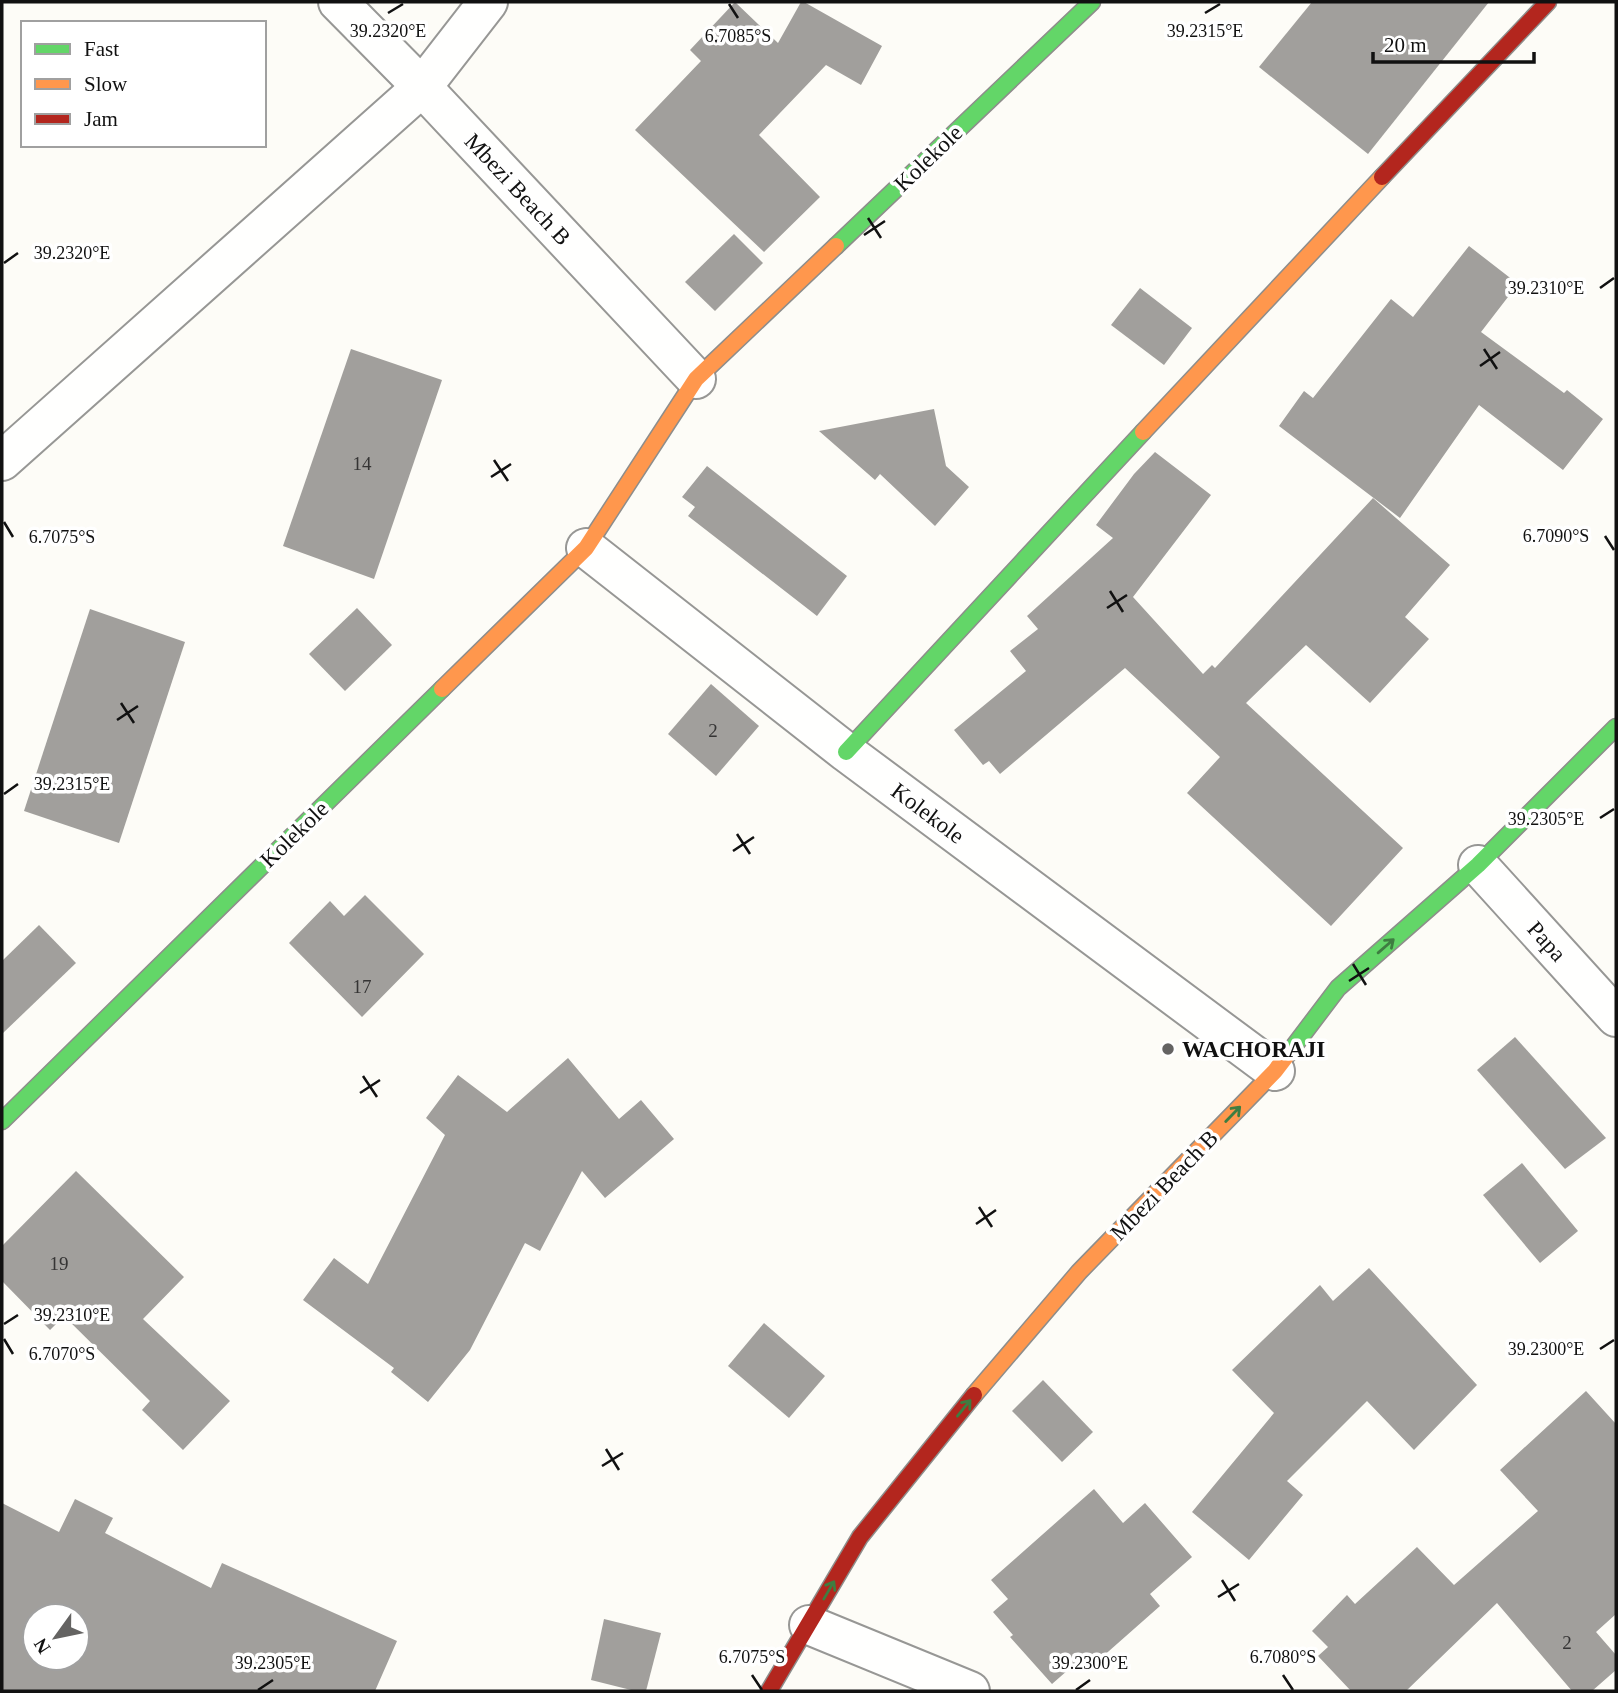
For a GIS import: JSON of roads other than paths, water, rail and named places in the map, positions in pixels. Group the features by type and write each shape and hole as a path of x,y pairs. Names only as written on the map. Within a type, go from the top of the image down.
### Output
{"street":[{"name":"Mbezi Beach B","path":"338,2 422,87 696,379"},
{"path":"2,461 422,87 488,2"},
{"name":"Kolekole","path":"2,1121 586,548 696,379 1092,2"},
{"path":"846,752 1303,260 1548,2"},
{"name":"Kolekole","path":"586,548 846,752 1275,1071"},
{"name":"Mbezi Beach B","path":"769,1691 860,1537 972,1398 1079,1272 1275,1071 1338,988 1478,866 1616,727"},
{"name":"Papa","path":"1478,866 1616,1017"},
{"path":"809,1625 970,1691"}],"place":[{"name":"WACHORAJI","path":"1168,1049"}]}
